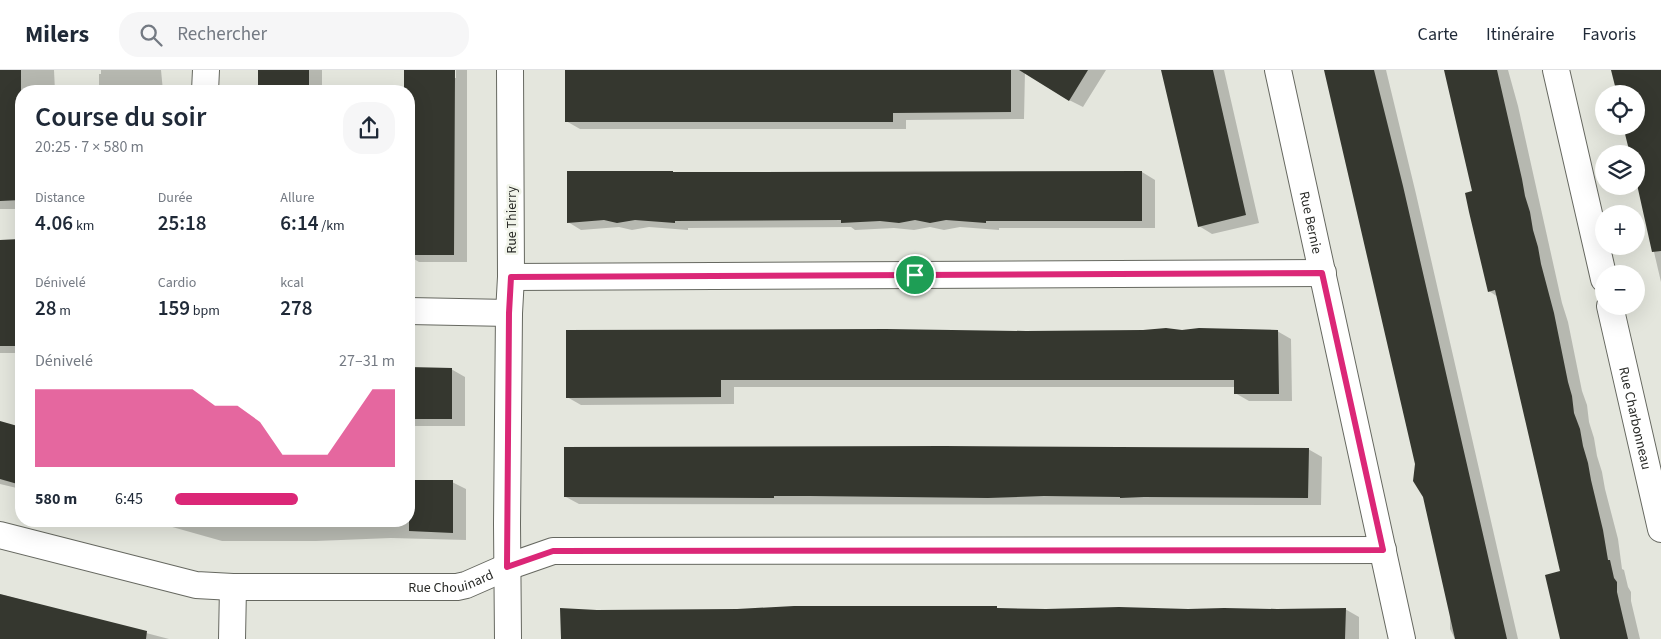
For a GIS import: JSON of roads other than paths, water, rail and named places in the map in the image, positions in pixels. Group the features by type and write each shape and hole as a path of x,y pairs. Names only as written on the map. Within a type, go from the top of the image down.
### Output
{"street":[{"path":"205,85 206,70"},
{"name":"Rue Thierry","path":"508,639 509,313 511,277 510,70"},
{"name":"Rue Bernie","path":"1278,70 1402,639"},
{"path":"1556,70 1601,265"},
{"path":"511,277 1322,273"},
{"path":"415,311 509,313"},
{"name":"Rue Charbonneau","path":"1612,315 1661,530"},
{"name":"Rue Chouinard","path":"0,535 196,585 233,587 457,587 553,551 1383,550"},
{"path":"232,639 233,587"}]}
